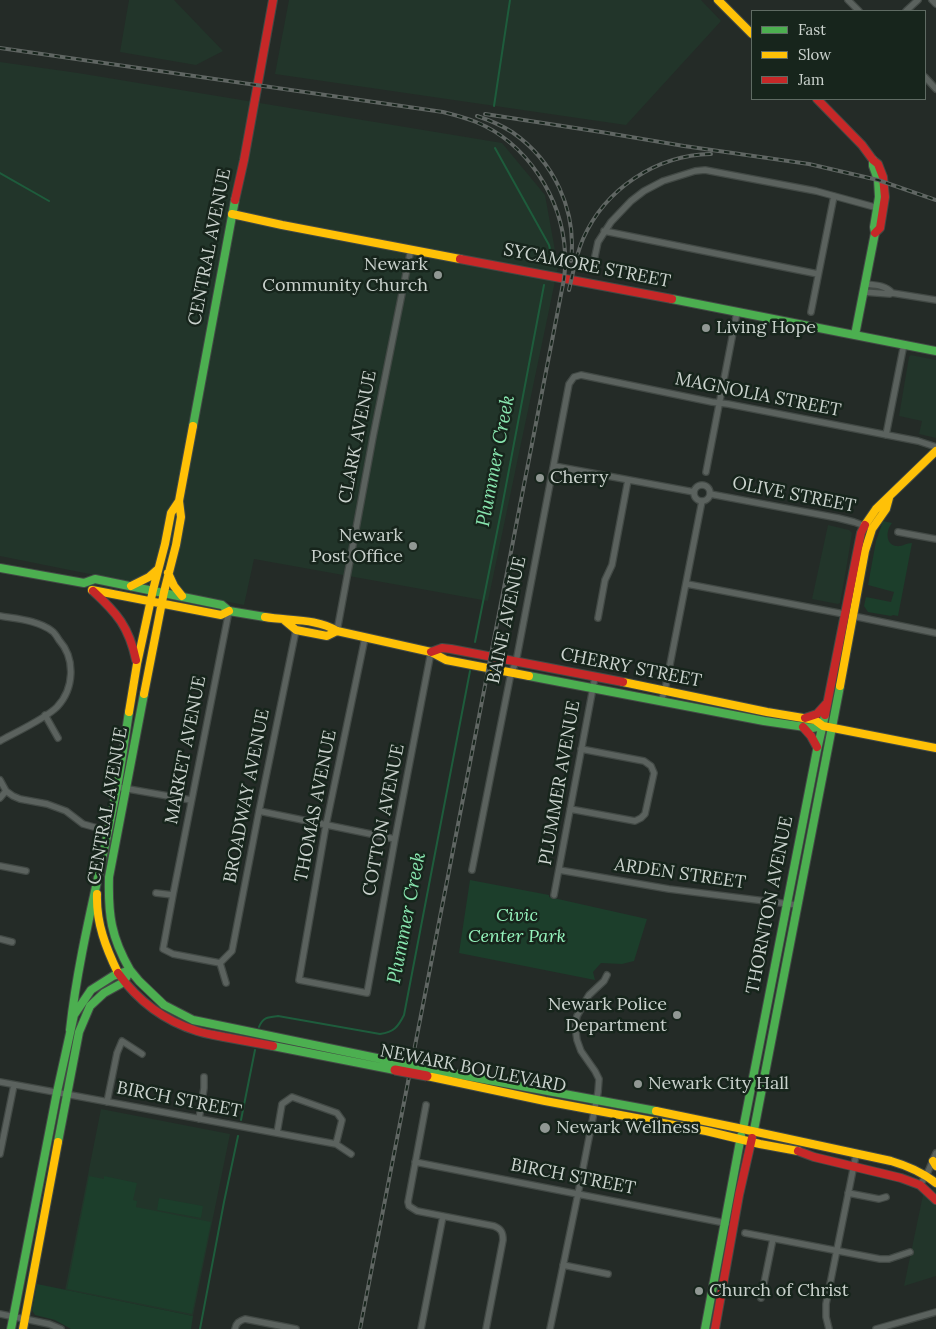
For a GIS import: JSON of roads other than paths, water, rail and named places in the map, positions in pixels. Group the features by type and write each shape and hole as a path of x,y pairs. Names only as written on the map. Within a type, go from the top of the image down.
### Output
{"main road":[{"name":"CENTRAL AVENUE","path":"130,970 114,940 108,906 109,877 164,592 181,517 179,501 273,0"},
{"path":"720,1 751,33"},
{"path":"818,100 862,145 873,160 873,166 881,181 885,197 880,228 875,233"},
{"path":"855,335 875,233 874,227 881,181"},
{"name":"SYCAMORE STREET","path":"232,214 936,351"},
{"name":"THORNTON AVENUE","path":"716,1329 732,1232 754,1130 797,906 827,727 849,615 861,532 868,527 880,504 889,498 936,451"},
{"name":"CENTRAL AVENUE","path":"99,872 117,787 137,664 150,601 171,513 179,501"},
{"name":"CHERRY STREET","path":"0,568 84,583 95,579 164,592 222,605 229,611 329,626 337,631 431,652 446,660 661,701 804,723 815,720 827,727 936,748"},
{"path":"130,586 149,577 158,568"},
{"path":"168,573 174,586 182,596"},
{"path":"84,583 120,617 128,631 137,664"},
{"name":"CHERRY STREET","path":"92,590 221,615 229,611"},
{"name":"THORNTON AVENUE","path":"705,1329 817,747 827,727 827,703 849,615"},
{"name":"CHERRY STREET","path":"284,620 296,630 327,636 337,631"},
{"name":"CHERRY STREET","path":"431,652 442,648 665,690 745,713"},
{"path":"817,747 804,723 818,713 827,703"},
{"path":"108,831 118,833"},
{"path":"70,1030 74,995 99,872"},
{"name":"NEWARK BOULEVARD","path":"99,872 96,901 100,924 105,946 118,973 124,982 158,1014 199,1032 596,1100 754,1130 893,1162 927,1174 936,1182"},
{"path":"11,1329 57,1092 74,1015 91,990 118,973 130,970"},
{"path":"23,1329 79,1032 90,1006 104,993 124,982 130,970"},
{"name":"NEWARK BOULEVARD","path":"130,970 164,1005 193,1020 395,1066"},
{"name":"NEWARK BOULEVARD","path":"428,1072 594,1110 796,1150 814,1157 901,1178 920,1185 936,1200"}],"street":[{"path":"848,0 859,10"},
{"path":"907,10 918,0"},
{"path":"932,0 936,4"},
{"path":"926,78 936,89"},
{"path":"592,270 598,242 604,231 621,210 644,191 663,181 700,170 735,175 834,196 878,208"},
{"path":"811,312 834,196"},
{"path":"604,231 818,274"},
{"name":"CLARK AVENUE","path":"337,631 374,428 411,249"},
{"path":"864,288 890,294 892,292 936,300"},
{"path":"706,472 737,312"},
{"path":"886,435 904,344"},
{"name":"MAGNOLIA STREET","path":"574,377 581,376 918,441 936,447"},
{"name":"BAINE AVENUE","path":"472,870 511,673 516,662 570,384 574,377"},
{"name":"OLIVE STREET","path":"554,466 694,492 698,486 703,486 708,488 710,494"},
{"path":"598,618 605,580 612,565 628,480"},
{"path":"661,701 665,690 702,501 696,498 694,492"},
{"name":"OLIVE STREET","path":"702,501 710,494"},
{"name":"OLIVE STREET","path":"710,494 838,518 868,527"},
{"path":"898,532 936,539"},
{"path":"686,584 936,633"},
{"name":"MARKET AVENUE","path":"220,963 173,954 163,949 229,611"},
{"path":"0,616 33,622 53,631 68,654 71,668 70,684 64,698 56,708 0,740"},
{"name":"BROADWAY AVENUE","path":"220,963 232,951 296,630"},
{"name":"THOMAS AVENUE","path":"365,638 326,826 299,980 366,993"},
{"name":"COTTON AVENUE","path":"366,993 431,652"},
{"name":"PLUMMER AVENUE","path":"554,895 595,677"},
{"path":"45,716 58,738"},
{"path":"570,809 635,821 646,814 654,773 651,766 644,761 581,749"},
{"path":"0,780 6,791 13,796 47,804 66,811 83,824 108,831"},
{"path":"117,787 191,800"},
{"path":"0,798 6,791"},
{"path":"259,811 395,839"},
{"path":"0,866 26,871"},
{"name":"ARDEN STREET","path":"559,870 669,889 786,903 797,906"},
{"path":"156,893 172,896"},
{"path":"0,939 12,942"},
{"path":"220,963 226,983"},
{"path":"550,1329 578,1194 596,1100 598,1079 595,1071 581,1051 575,1026 577,1016 589,995 604,981 607,975"},
{"path":"108,1102 117,1053 122,1040 142,1054"},
{"path":"198,1119 204,1088 204,1077"},
{"name":"BIRCH STREET","path":"0,1082 336,1144 351,1154"},
{"path":"0,1154 14,1085"},
{"path":"277,1133 282,1104 292,1097 337,1114 342,1120 336,1144"},
{"path":"426,1104 408,1197 410,1206 417,1211 494,1226 501,1230 503,1234 486,1329"},
{"path":"829,1329 826,1317 826,1304 856,1155"},
{"path":"920,1185 935,1160"},
{"name":"BIRCH STREET","path":"415,1162 725,1222"},
{"path":"848,1192 880,1198 886,1197"},
{"path":"421,1329 443,1216"},
{"path":"725,1222 732,1232"},
{"path":"745,1233 880,1259 889,1259 910,1252"},
{"path":"761,1298 773,1239"},
{"path":"563,1265 608,1274"},
{"path":"876,1329 936,1312"},
{"path":"0,1314 49,1324 61,1329"},
{"path":"235,1329 239,1320 245,1319 296,1329"}],"waterway":[{"name":"Plummer Creek","path":"494,106 510,0"},
{"name":"Plummer Creek","path":"495,148 549,245 551,254 548,265"},
{"path":"0,173 49,201"},
{"name":"Plummer Creek","path":"475,642 544,285"},
{"name":"Plummer Creek","path":"259,1027 266,1018 278,1016 380,1034 392,1030 402,1019 470,671"},
{"name":"Plummer Creek","path":"241,1120 255,1050"},
{"name":"Plummer Creek","path":"200,1329 238,1136"}],"railway":[{"path":"0,48 443,112 460,117 494,131 526,158 539,175 557,212 565,252 564,279 360,1329"},
{"path":"485,114 809,164 878,180 936,200"},
{"path":"477,116 512,132 540,157 551,172 560,188 566,205 572,242 571,261"},
{"path":"569,290 583,239 593,221 619,190 652,168 691,156 711,154"}],"place":[{"name":"Newark Community Church","path":"438,275"},
{"name":"Living Hope","path":"706,328"},
{"name":"Cherry","path":"540,478"},
{"name":"Newark Post Office","path":"413,546"},
{"name":"Newark Police Department","path":"677,1015"},
{"name":"Newark City Hall","path":"638,1084"},
{"name":"Newark Wellness","path":"545,1128"},
{"name":"Church of Christ","path":"699,1291"}],"park label":[{"name":"Civic Center Park","path":"517,926"}]}
